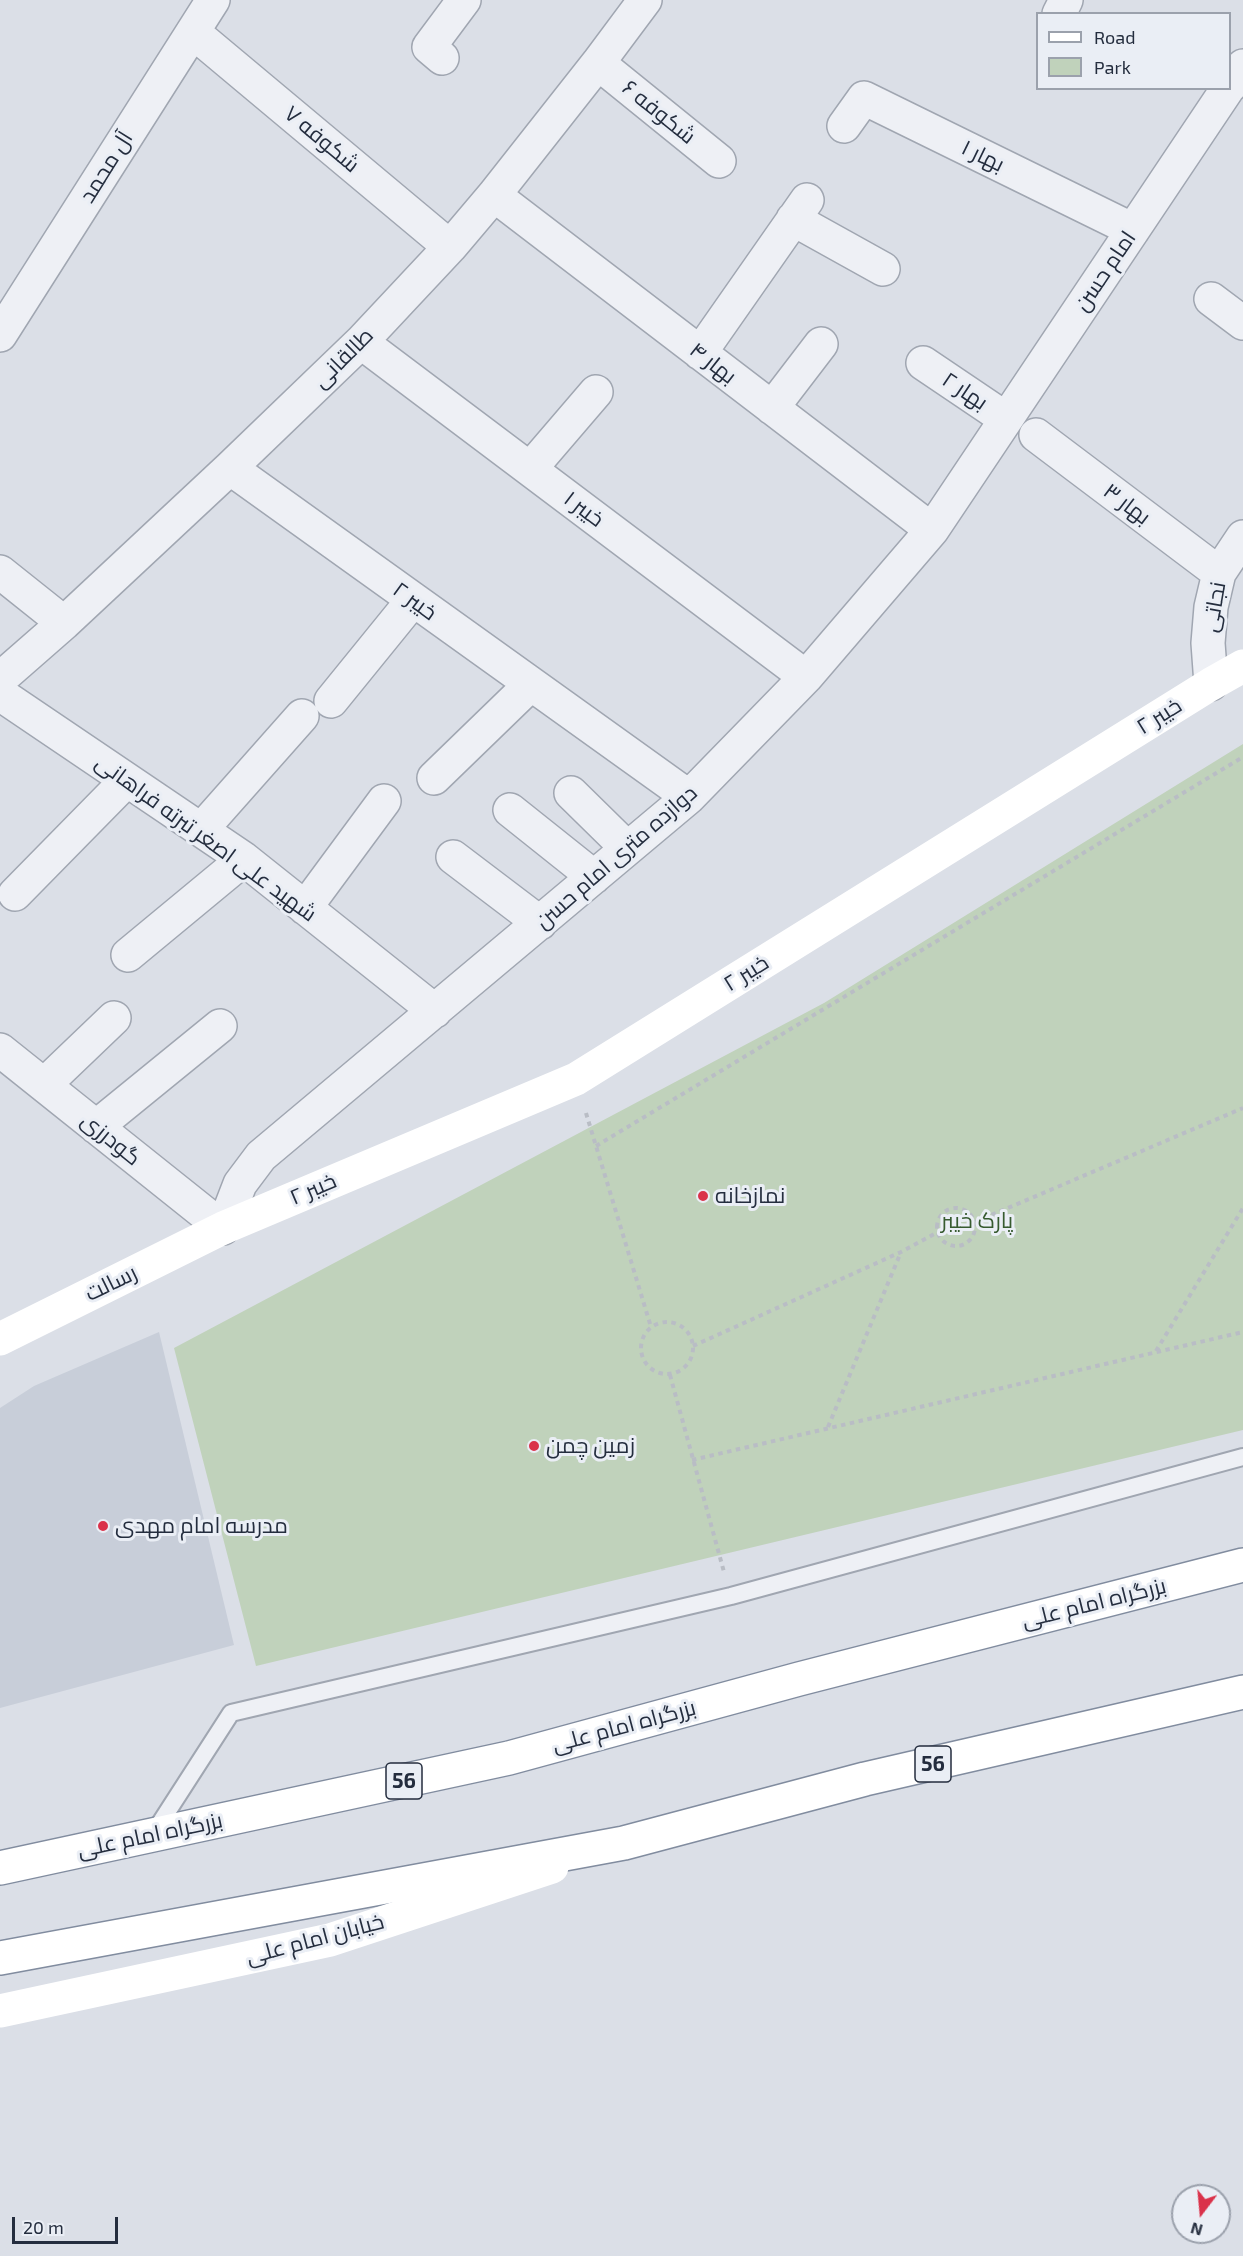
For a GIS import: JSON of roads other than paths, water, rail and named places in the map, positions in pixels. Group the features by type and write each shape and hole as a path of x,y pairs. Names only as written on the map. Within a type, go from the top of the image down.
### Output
{"main road":[{"name":"خیبر ۲","path":"223,1228 576,1078 1210,684 1243,666"},
{"name":"رسالت","path":"0,1339 223,1228"},
{"name":"بزرگراه امام علی","path":"1,1867 509,1758 788,1682 1243,1565"},
{"name":"56","path":"0,1959 624,1843 866,1779 1243,1692"},
{"name":"خیابان امام علی","path":"0,2011 330,1940 624,1843"}],"street":[{"name":"آل محمد","path":"0,335 213,0"},
{"path":"442,58 429,46 464,0"},
{"name":"طالقانی","path":"0,679 64,623 230,468 361,342 450,247 598,63 630,6"},
{"name":"شکوفه ۷","path":"193,32 450,247"},
{"name":"شکوفه ۶","path":"598,63 719,161"},
{"name":"امام حسن","path":"1231,84 1243,66"},
{"name":"امام حسن","path":"983,454 1227,90"},
{"name":"بهار ۱","path":"844,126 864,98 1133,230"},
{"name":"بهار ۴","path":"494,195 932,530"},
{"path":"700,352 800,210 883,269"},
{"path":"1211,299 1243,323"},
{"name":"خیبر ۱","path":"361,342 806,677"},
{"path":"772,408 821,344"},
{"name":"بهار ۲","path":"923,363 1006,419"},
{"path":"530,469 596,392"},
{"name":"بهار ۳","path":"1036,435 1219,573"},
{"name":"دوازده متری امام حسن","path":"223,1228 240,1184 261,1156 688,797 806,677 932,530 983,454"},
{"name":"خیبر ۲","path":"230,468 688,797"},
{"name":"نجاتی","path":"1210,684 1211,608 1219,573 1243,537"},
{"path":"0,572 64,623"},
{"path":"331,701 414,600"},
{"path":"434,778 531,684"},
{"name":"شهید علی اصغر تبرته فراهانی","path":"0,694 244,860 435,1011"},
{"path":"201,830 302,716"},
{"path":"15,894 127,780"},
{"path":"571,793 627,848"},
{"path":"305,908 384,801"},
{"path":"510,810 594,877"},
{"path":"453,858 540,923"},
{"path":"128,955 244,860"},
{"path":"44,1085 114,1018"},
{"path":"96,1127 220,1026"},
{"name":"گودرزی","path":"0,1050 223,1228"}],"lane":[{"path":"153,1835 231,1713 731,1596 1243,1457"}],"place":[{"name":"نمازخانه","path":"703,1196"},
{"name":"زمین چمن","path":"534,1446"},
{"name":"مدرسه امام مهدی","path":"103,1526"}],"park label":[{"name":"پارک خیبر","path":"977,1221"}]}
